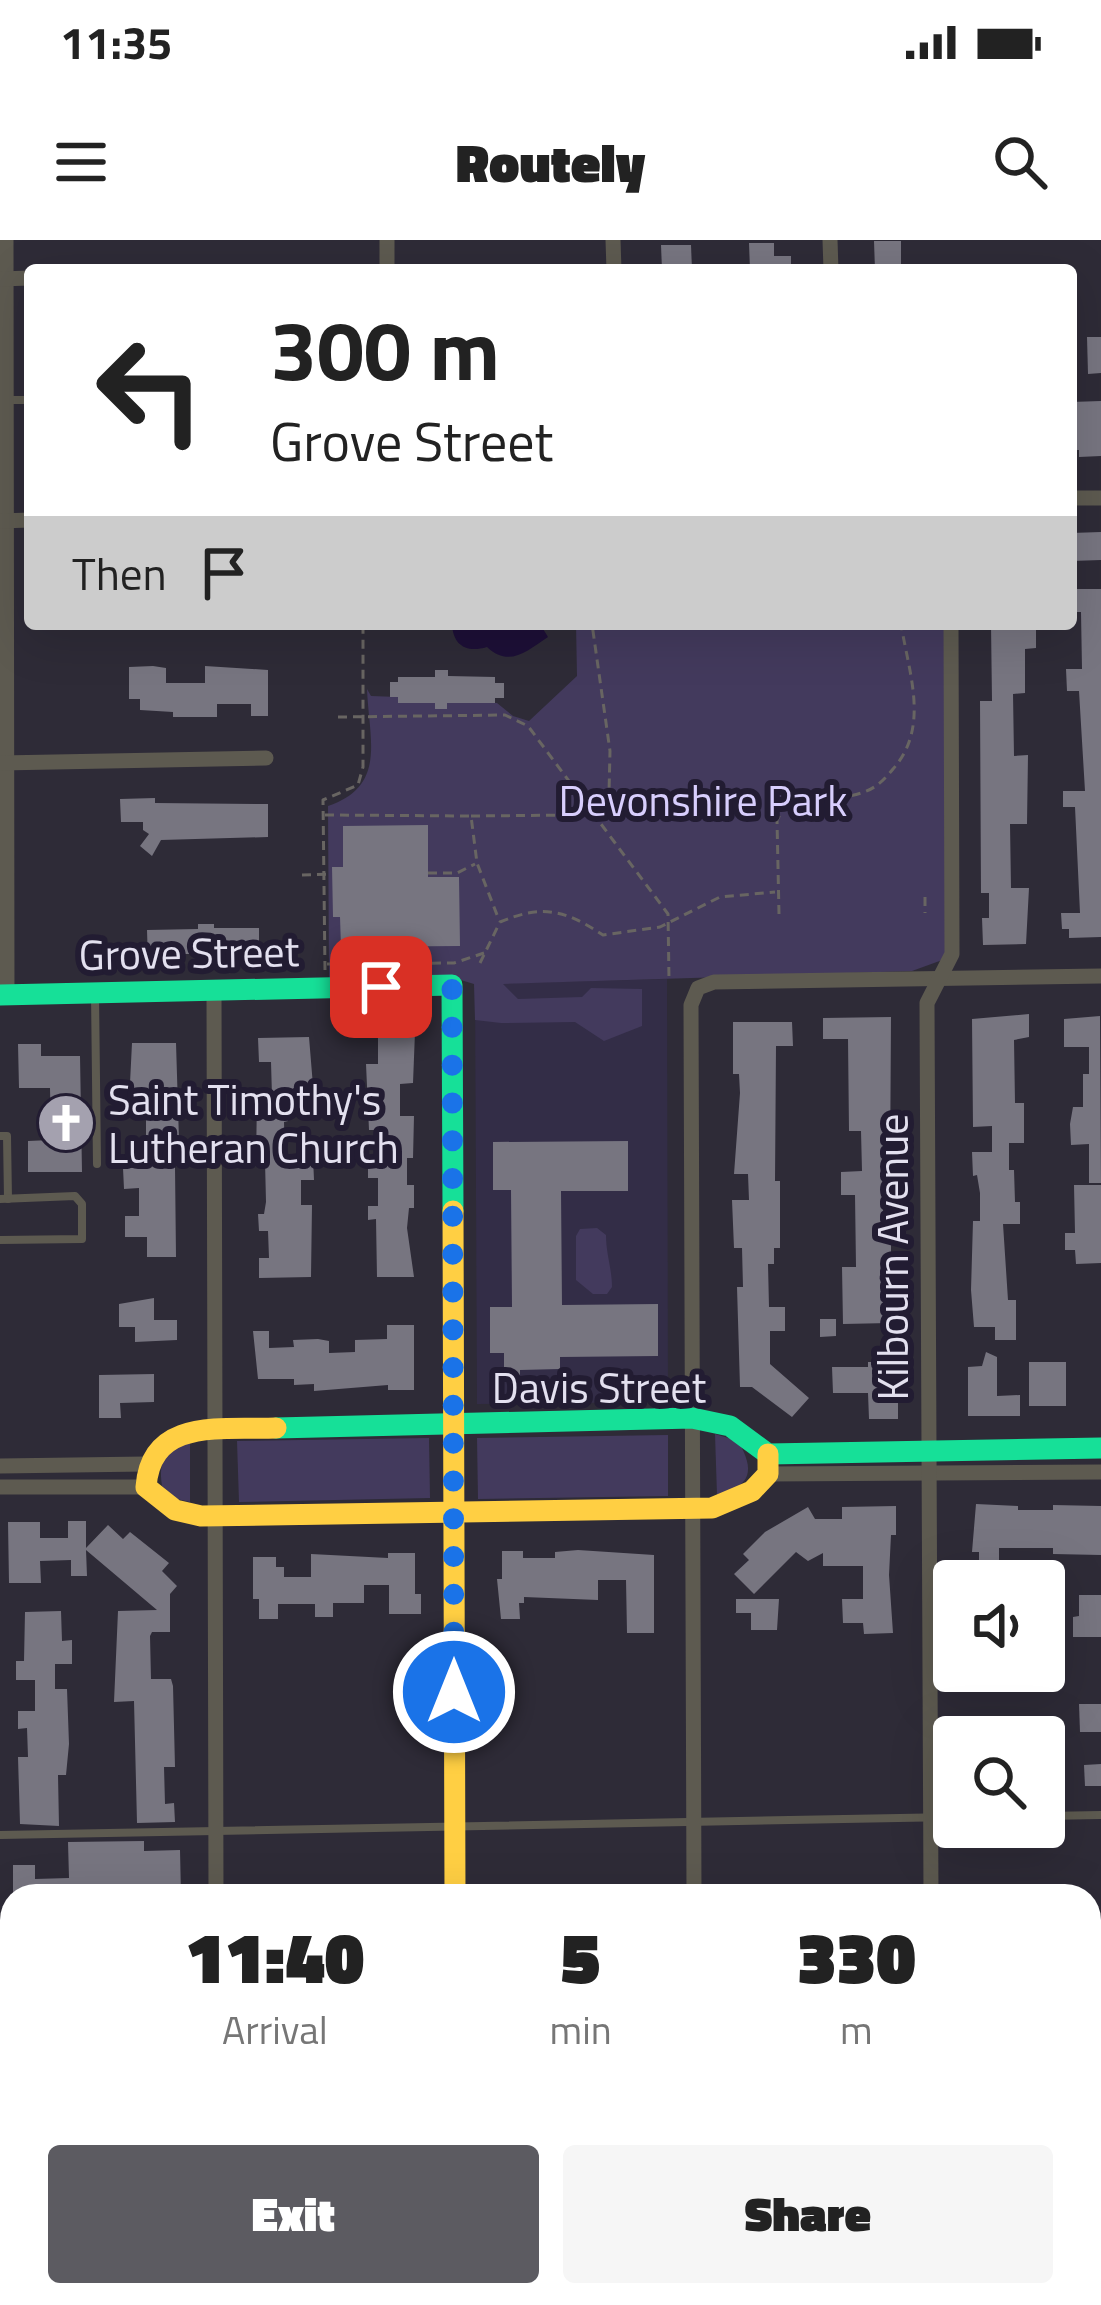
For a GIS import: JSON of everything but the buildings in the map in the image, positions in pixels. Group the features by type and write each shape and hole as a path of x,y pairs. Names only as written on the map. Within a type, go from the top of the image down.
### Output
{"street":[{"path":"3,995 6,240"},
{"name":"Kilbourn Avenue","path":"931,1884 927,1003 952,954 951,630"},
{"path":"2,763 266,758"},
{"path":"694,1884 691,1005 698,988 714,982 1101,976"},
{"name":"Grove Street","path":"3,995 452,985 453,1427"},
{"path":"214,990 216,1884"},
{"name":"Davis Street","path":"146,1463 170,1437 215,1430 692,1418 730,1426 768,1464"},
{"path":"453,1427 455,1884"},
{"path":"930,1463 1101,1448"},
{"path":"0,1466 146,1463 146,1487"},
{"path":"0,1486 146,1487 175,1510 215,1516 693,1508 733,1502 752,1491 768,1464 930,1463 1101,1472"}],"lane":[{"path":"5,400 24,400"},
{"path":"95,993 97,1164"},
{"path":"0,1136 7,1136 4,1199 75,1196 82,1204 82,1239 0,1240"},
{"path":"1065,1816 1101,1815"},
{"path":"0,1834 933,1817"}],"path":[{"path":"326,976 323,800 358,785 364,766 363,630"},
{"path":"323,815 491,818 575,815 592,807 609,793 610,752 593,630"},
{"path":"779,914 777,820 781,808 788,801 863,793 887,776 909,749 915,721 914,689 902,630"},
{"path":"338,717 505,715 529,726 664,909 669,979"},
{"path":"471,816 477,863 500,922 480,963"},
{"path":"428,873 457,873 477,863"},
{"path":"302,874 332,874"},
{"path":"500,922 550,910 571,914 603,935 668,924 720,897 777,891"},
{"path":"925,897 925,913"},
{"path":"423,946 423,964"},
{"path":"364,947 364,964"},
{"path":"325,964 454,963 485,952"}],"shaded area":[{"path":"453,630 544,630 548,637 510,657 487,647 462,646"},
{"path":"667,979 668,1402 477,1404 475,984"}],"green space":[{"name":"Devonshire Park","path":"576,630 945,630 945,959 912,971 503,984 518,999 582,997 591,988 642,989 642,1026 604,1041 575,1022 475,1020 474,984 444,975 329,978 328,806 347,797 367,774 371,743 367,689 371,696 398,697 399,703 435,703 436,709 447,709 447,703 497,703 529,721 577,676"},
{"path":"597,1228 606,1235 612,1287 607,1294 593,1294 576,1280 576,1236 580,1229"},
{"path":"715,1434 738,1441 748,1468 744,1482 717,1495"},
{"path":"668,1435 668,1496 478,1499 477,1438"},
{"path":"429,1438 430,1498 239,1502 237,1441"},
{"path":"190,1442 190,1502 177,1499 162,1486 161,1477 165,1458"}],"traffic: fast":[{"path":"0,995 452,985 453,1211"},
{"path":"276,1428 692,1418 730,1426 768,1454 1101,1448"}],"traffic: slow":[{"path":"453,1211 455,1884"},
{"path":"276,1428 212,1429 175,1438 151,1464 146,1487 175,1510 201,1516 712,1508 752,1491 768,1474 768,1454"}],"place":[{"name":"Saint Timothy's Lutheran Church","path":"66,1123"}],"route":[{"path":"381,987 452,985 454,1692"}]}
